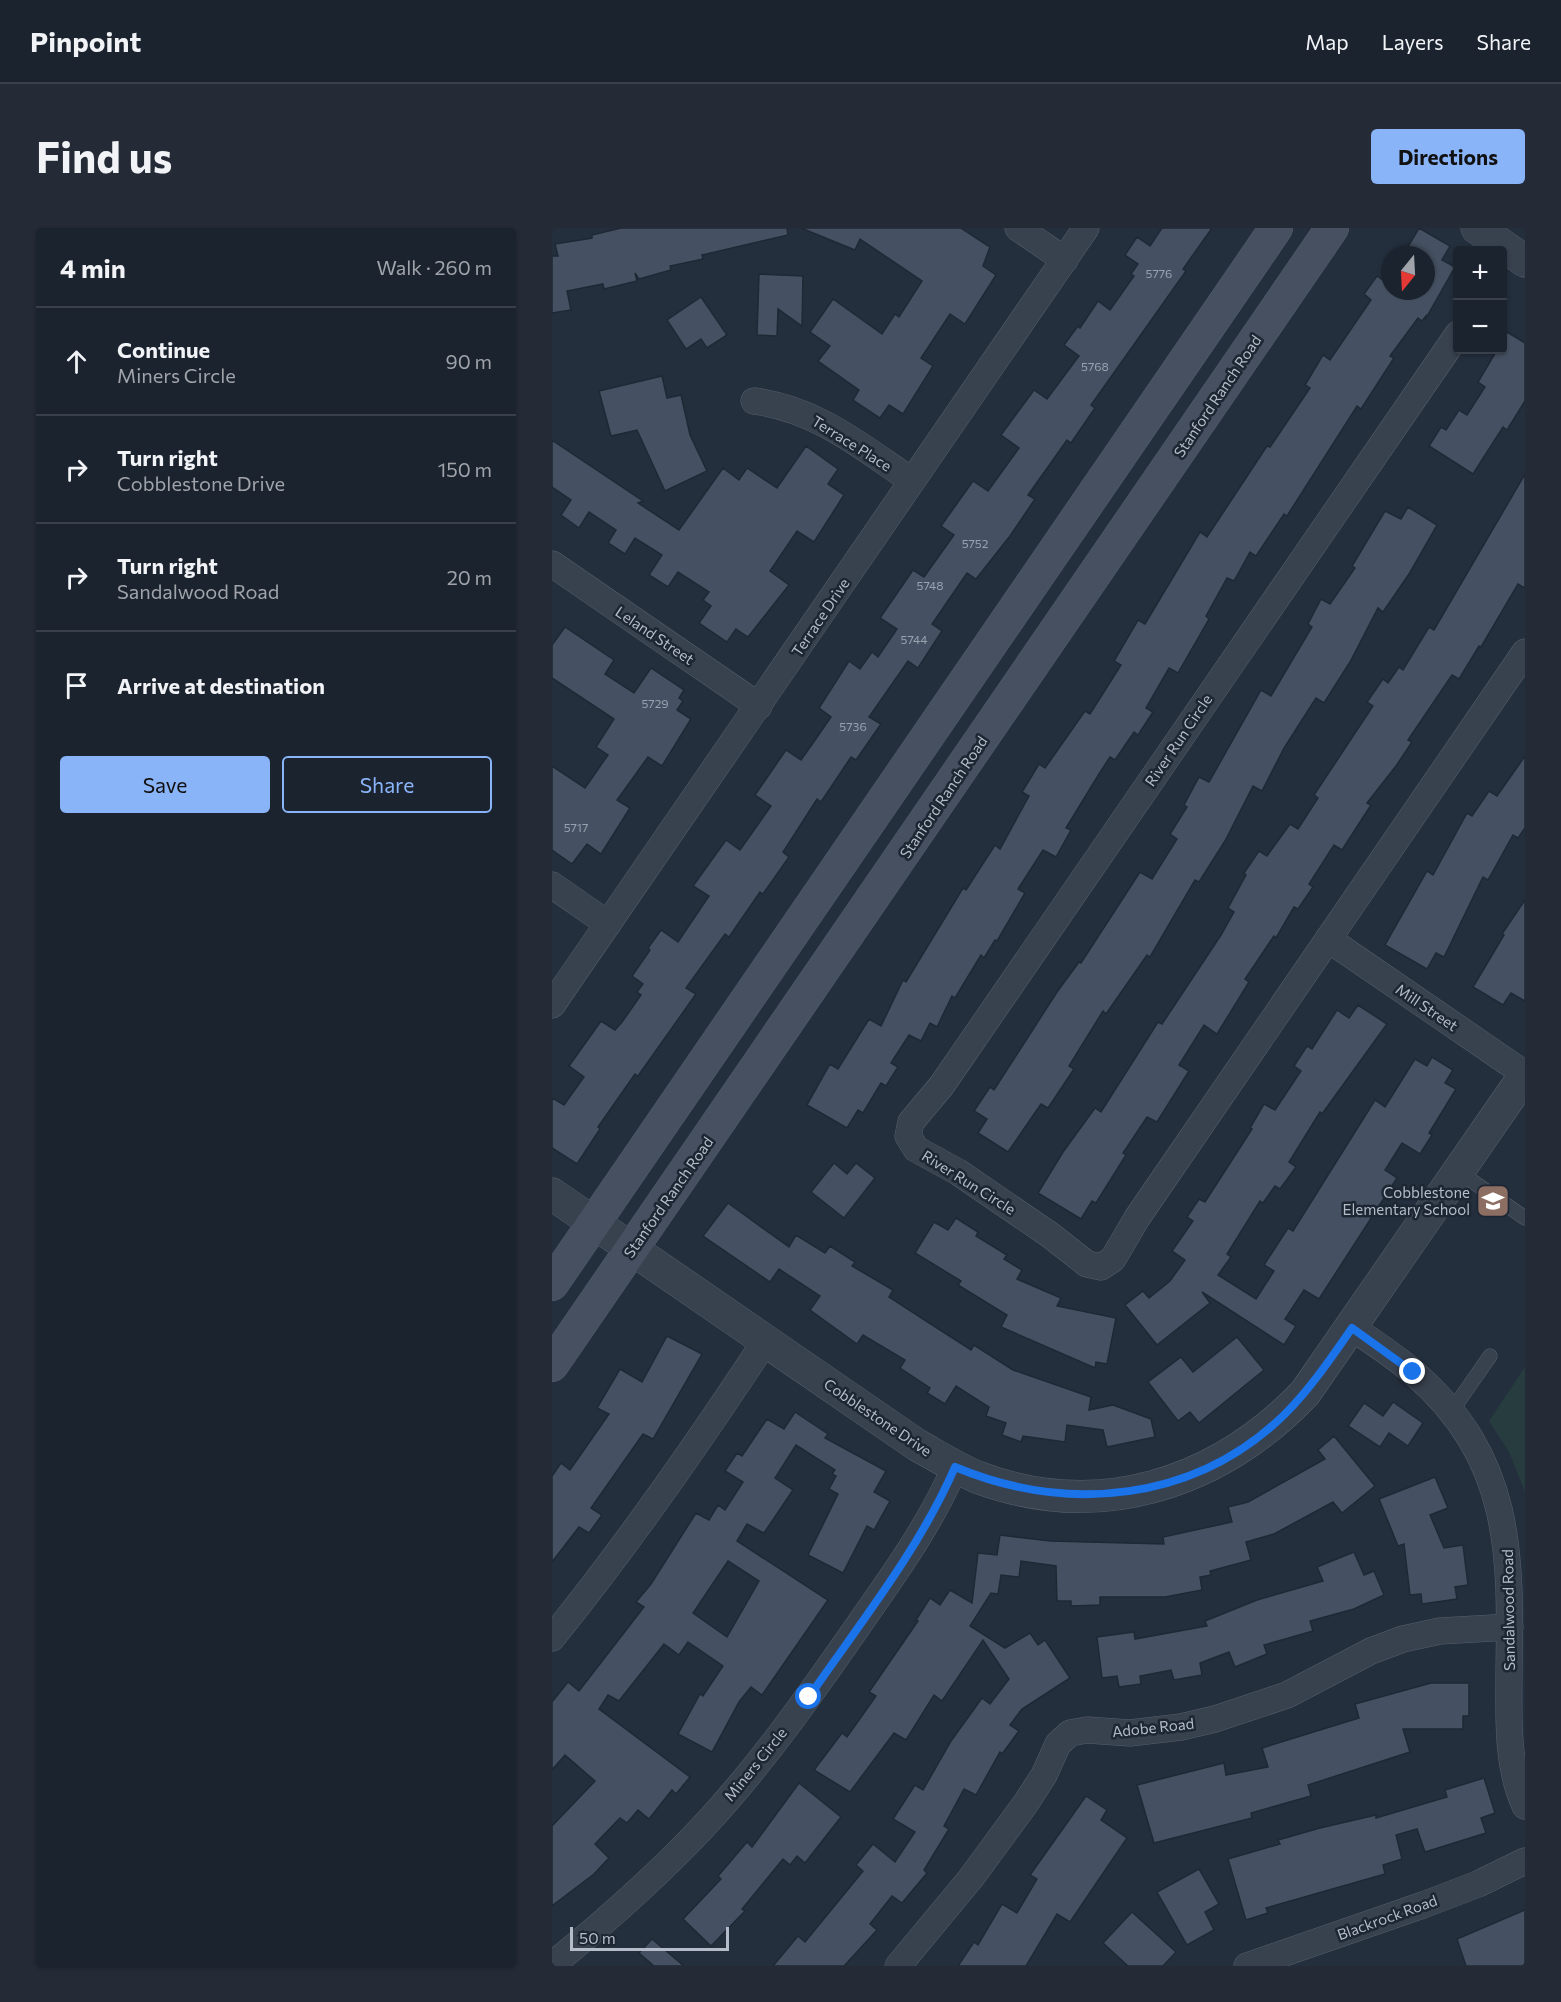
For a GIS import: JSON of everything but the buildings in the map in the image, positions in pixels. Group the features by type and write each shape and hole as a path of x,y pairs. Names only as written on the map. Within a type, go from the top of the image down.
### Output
{"main road":[{"path":"552,1284 1276,228"},
{"name":"Stanford Ranch Road","path":"552,1365 1332,228"}],"street":[{"path":"1018,228 1065,260"},
{"name":"Terrace Drive","path":"552,1005 1086,228"},
{"path":"1478,228 1514,260"},
{"name":"River Run Circle","path":"1453,341 942,1085 911,1122 908,1136 916,1149 958,1172 1050,1235 1087,1264 1101,1267 1113,1259 1137,1218 1525,652"},
{"name":"Terrace Place","path":"754,401 779,405 826,422 912,481"},
{"name":"Leland Street","path":"552,564 759,706"},
{"path":"552,885 608,924"},
{"name":"Mill Street","path":"1328,939 1525,1075"},
{"name":"Cobblestone Drive","path":"552,1194 917,1445 955,1467 1017,1488 1054,1494 1096,1496 1136,1491 1170,1482 1206,1468 1238,1451 1284,1415 1305,1393 1352,1328 1525,1075"},
{"name":"Sandalwood Road","path":"1352,1328 1413,1372 1451,1412 1478,1451 1491,1478 1500,1509 1510,1570 1510,1748 1515,1776 1525,1806"},
{"path":"552,1638 600,1578 766,1340"},
{"name":"Miners Circle","path":"569,1960 703,1827 771,1746 809,1697 910,1550 933,1512 955,1467"},
{"name":"Adobe Road","path":"898,1966 971,1878 1026,1803 1044,1775 1058,1744 1070,1732 1087,1730 1130,1732 1181,1727 1215,1719 1287,1695 1371,1651 1403,1639 1440,1631 1510,1627"},
{"name":"Blackrock Road","path":"1247,1966 1423,1905 1478,1884 1525,1861"}],"lane":[{"path":"1459,1172 1521,1216"},
{"path":"1451,1412 1490,1356"}],"green space":[{"path":"1525,1367 1525,1492 1509,1452 1489,1421"}],"place":[{"name":"Cobblestone Elementary School","path":"1493,1201"}],"route":[{"path":"809,1697 928,1522 955,1467 981,1478 1017,1488 1054,1494 1096,1496 1136,1491 1170,1482 1206,1468 1238,1451 1261,1434 1305,1393 1352,1328 1413,1372"}]}
